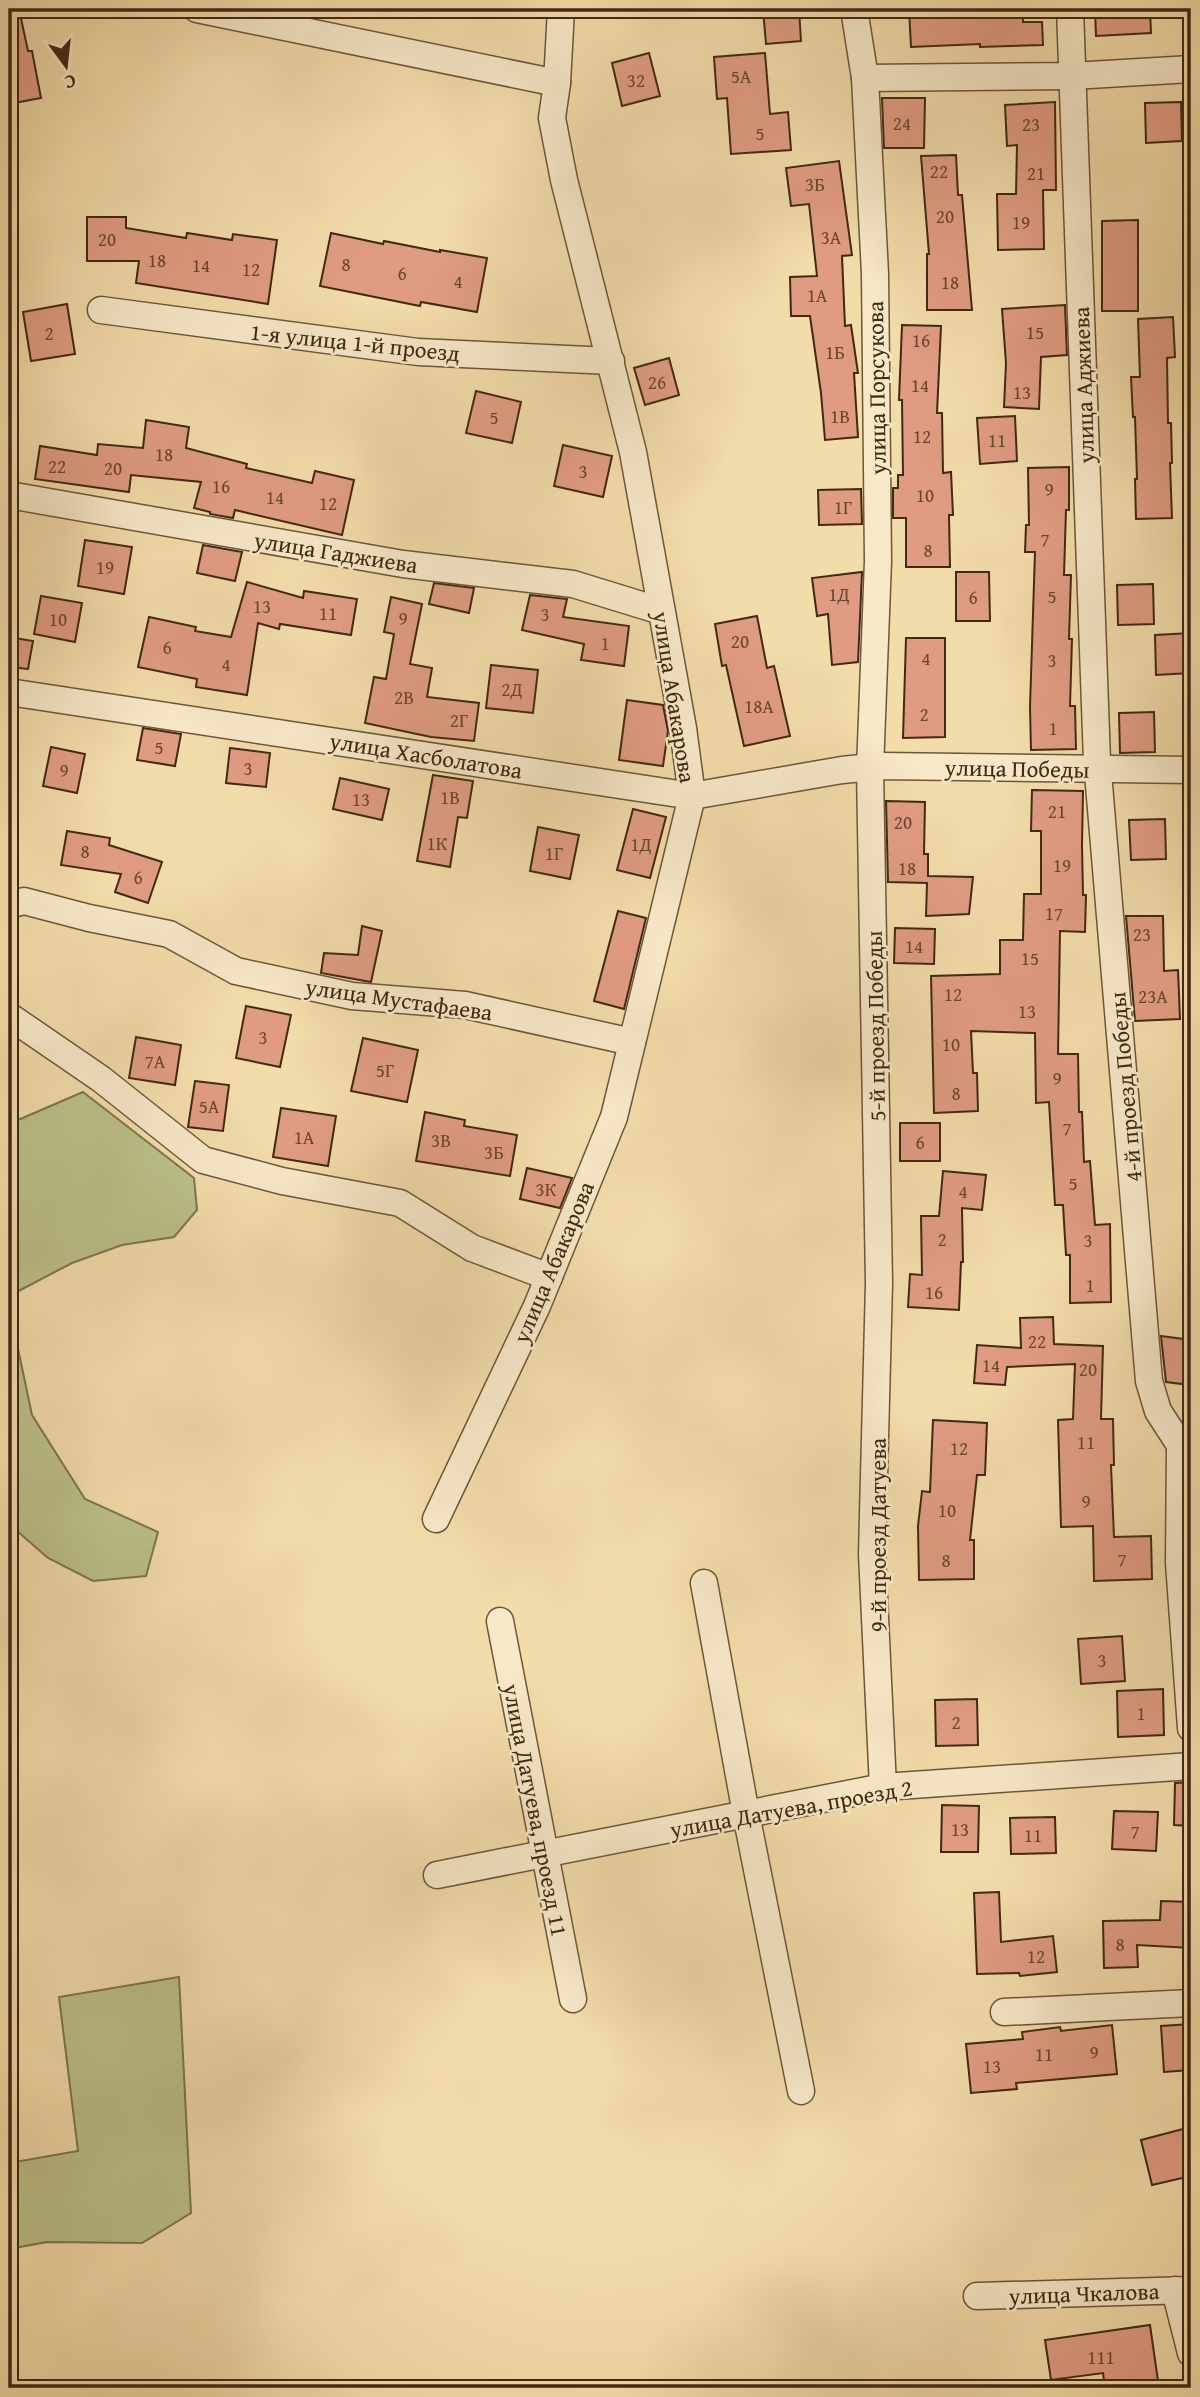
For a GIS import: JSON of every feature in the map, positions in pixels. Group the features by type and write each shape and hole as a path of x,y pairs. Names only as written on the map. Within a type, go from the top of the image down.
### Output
{"street":[{"path":"197,9 557,83"},
{"name":"улица Абакарова","path":"436,1519 549,1277 614,1117 692,796 683,728 633,452 564,180 552,118 557,83 561,9"},
{"name":"улица Порсукова","path":"855,9 865,78 875,274 878,561 870,769"},
{"name":"улица Аджиева","path":"1070,9 1098,765"},
{"path":"865,78 1072,76 1191,69"},
{"name":"1-я улица 1-й проезд","path":"101,310 418,352 611,361"},
{"name":"улица Гаджиева","path":"9,495 403,564 573,584 661,611"},
{"name":"улица Хасболатова","path":"9,692 692,796 842,769"},
{"name":"улица Победы","path":"842,769 882,766 1098,765 1191,770"},
{"name":"4-й проезд Победы","path":"1098,765 1149,1381 1158,1411 1180,1445 1179,1563 1191,1728"},
{"name":"5-й проезд Победы","path":"870,769 879,1283"},
{"name":"улица Мустафаева","path":"9,905 24,901 89,918 169,934 236,971 352,996 465,1005 632,1042"},
{"path":"9,1016 101,1079 203,1160 282,1181 400,1203 472,1248 549,1277"},
{"name":"9-й проезд Датуева","path":"879,1283 872,1554 883,1787"},
{"path":"704,1583 801,2091"},
{"name":"улица Датуева, проезд 11","path":"500,1621 573,1999"},
{"name":"улица Датуева, проезд 2","path":"437,1875 883,1787 1191,1766"},
{"path":"1004,2012 1191,2003"},
{"path":"1183,2290 1191,2353"},
{"name":"улица Чкалова","path":"977,2296 1183,2290"}],"green space":[{"path":"83,1092 194,1178 197,1210 174,1237 122,1245 72,1263 9,1296 9,1121 11,1123"},
{"path":"9,1306 32,1415 85,1499 158,1532 146,1576 93,1581 48,1558 9,1524"},
{"path":"179,1977 191,2213 142,2243 47,2242 9,2249 9,2163 78,2151 59,1997"}],"building":[{"path":"9,9 19,9 28,51 32,51 41,98 9,104"},
{"path":"763,9 799,9 801,41 766,44"},
{"path":"909,9 1023,9 1023,22 1042,22 1043,45 911,47"},
{"path":"1095,9 1150,9 1151,33 1096,36"},
{"path":"649,53 660,96 622,106 612,63"},
{"path":"765,53 770,114 788,112 791,150 731,154 727,98 717,99 714,57"},
{"path":"882,98 925,98 924,148 884,148"},
{"path":"1055,102 1056,190 1043,190 1044,249 998,250 997,194 1016,194 1017,145 1007,146 1005,105"},
{"path":"1181,102 1182,141 1146,143 1145,103"},
{"path":"956,155 958,195 962,195 972,310 927,310 929,254 921,156"},
{"path":"839,161 852,255 842,256 845,326 851,325 858,373 854,373 858,437 825,440 810,316 791,316 790,277 817,276 809,204 791,206 786,168"},
{"path":"87,217 126,217 126,228 186,238 187,233 232,240 233,234 277,240 268,304 136,283 139,261 87,261"},
{"path":"1138,220 1138,311 1102,311 1102,221"},
{"path":"331,233 383,244 384,241 487,258 477,312 421,302 420,306 320,286"},
{"path":"67,304 75,354 31,361 23,312"},
{"path":"1065,305 1067,355 1041,357 1039,409 1004,407 1006,363 1002,309"},
{"path":"1173,317 1175,357 1167,358 1172,518 1136,519 1135,417 1131,377 1140,377 1138,319"},
{"path":"902,325 941,326 937,413 942,413 943,473 951,472 953,515 949,515 950,567 906,567 906,518 893,518 893,488 898,488 898,475 903,475 902,400 899,400"},
{"path":"669,358 679,395 645,405 634,368"},
{"path":"476,391 521,402 512,443 466,433"},
{"path":"1015,416 1017,461 980,464 977,418"},
{"path":"146,420 189,427 186,448 247,464 246,468 312,483 315,471 354,480 342,535 235,510 233,518 194,508 201,482 131,475 129,492 35,479 40,446 97,455 98,444 143,448"},
{"path":"563,445 612,456 603,497 554,486"},
{"path":"1069,467 1064,575 1071,575 1070,706 1075,706 1076,749 1031,750 1035,552 1025,552 1026,525 1029,525 1028,468"},
{"path":"861,489 862,524 819,525 818,490"},
{"path":"85,540 132,547 124,594 78,586"},
{"path":"203,545 242,552 235,581 197,573"},
{"path":"862,572 858,662 832,665 828,614 817,616 812,578"},
{"path":"956,572 989,572 990,621 956,621"},
{"path":"247,582 303,598 304,591 357,599 351,635 280,624 279,629 258,623 247,695 196,687 197,679 138,667 149,617 196,627 195,631 231,637"},
{"path":"434,583 474,588 469,613 429,604"},
{"path":"1153,584 1154,624 1118,625 1117,585"},
{"path":"530,595 567,599 563,617 629,626 624,666 581,660 584,644 522,630"},
{"path":"41,596 82,603 75,642 34,634"},
{"path":"391,597 422,604 410,664 432,668 427,697 479,703 474,741 431,737 365,723 374,677 386,679 394,634 384,632"},
{"path":"757,616 767,668 774,666 790,736 744,746 726,665 722,666 715,624"},
{"path":"1191,633 1191,673 1156,675 1155,635"},
{"path":"9,637 33,641 28,669 9,667"},
{"path":"906,638 945,638 945,737 903,738"},
{"path":"491,665 538,670 533,713 486,708"},
{"path":"627,700 663,705 668,731 663,766 619,760"},
{"path":"1154,712 1155,752 1120,753 1119,713"},
{"path":"143,728 181,734 175,766 137,760"},
{"path":"51,747 85,754 77,793 43,786"},
{"path":"230,748 270,753 266,787 226,783"},
{"path":"433,775 473,781 467,818 458,817 450,867 417,861"},
{"path":"340,778 389,789 382,820 333,809"},
{"path":"1032,790 1083,791 1085,932 1060,931 1058,1054 1078,1054 1079,1112 1082,1112 1084,1162 1090,1161 1095,1225 1110,1224 1111,1302 1070,1303 1070,1255 1066,1255 1063,1205 1055,1205 1049,1102 1036,1103 1035,1033 971,1031 973,1073 977,1073 978,1111 934,1113 931,976 1000,974 1000,940 1023,940 1024,894 1041,894 1041,831 1031,831"},
{"path":"886,801 925,802 924,854 928,854 928,876 973,877 969,914 926,916 927,883 888,882"},
{"path":"633,809 666,817 650,878 617,870"},
{"path":"1165,819 1166,859 1131,860 1129,820"},
{"path":"538,827 579,835 570,879 530,871"},
{"path":"67,831 110,838 109,845 162,862 148,903 115,892 121,874 61,865"},
{"path":"618,911 646,918 624,1009 594,1001"},
{"path":"1126,916 1163,916 1164,971 1178,970 1180,1019 1135,1021"},
{"path":"362,926 382,931 371,982 321,973 324,953 358,955"},
{"path":"895,928 935,929 934,964 894,963"},
{"path":"246,1006 291,1015 280,1067 236,1058"},
{"path":"136,1037 181,1045 175,1085 129,1078"},
{"path":"363,1038 418,1050 407,1102 351,1091"},
{"path":"195,1081 229,1085 223,1131 188,1127"},
{"path":"281,1108 336,1116 328,1166 273,1157"},
{"path":"425,1112 465,1120 464,1126 517,1135 510,1176 416,1161"},
{"path":"900,1123 940,1123 940,1161 900,1161"},
{"path":"527,1168 572,1178 560,1208 520,1199"},
{"path":"943,1171 986,1175 982,1210 962,1208 963,1262 959,1310 908,1307 910,1274 922,1275 921,1216 939,1216"},
{"path":"1053,1317 1054,1344 1103,1346 1101,1419 1113,1419 1114,1465 1111,1465 1114,1537 1151,1536 1152,1579 1094,1581 1093,1526 1061,1527 1058,1420 1073,1419 1075,1364 1007,1367 1005,1385 974,1383 977,1345 1021,1348 1020,1318"},
{"path":"1161,1336 1191,1340 1191,1385 1166,1382"},
{"path":"933,1420 987,1423 985,1475 977,1475 970,1540 974,1540 974,1579 919,1580 918,1526 922,1491 930,1492"},
{"path":"1122,1636 1125,1681 1081,1684 1078,1639"},
{"path":"1163,1689 1164,1735 1118,1737 1117,1691"},
{"path":"977,1699 978,1745 936,1746 935,1700"},
{"path":"1191,1782 1191,1826 1174,1825 1175,1783"},
{"path":"942,1805 979,1806 978,1852 941,1852"},
{"path":"1114,1811 1158,1812 1156,1851 1112,1849"},
{"path":"1055,1817 1056,1853 1011,1854 1010,1818"},
{"path":"999,1892 1001,1942 1053,1936 1057,1972 1020,1976 1019,1973 977,1974 974,1893"},
{"path":"1161,1901 1191,1902 1191,1948 1137,1945 1138,1967 1104,1968 1103,1921 1160,1920"},
{"path":"1191,2024 1191,2070 1164,2072 1161,2026"},
{"path":"1112,2025 1117,2074 1016,2083 1017,2089 971,2093 966,2044 1023,2039 1022,2032 1060,2027 1061,2031"},
{"path":"1183,2129 1191,2163 1191,2176 1152,2185 1141,2140"},
{"path":"1150,2325 1159,2388 1105,2388 1103,2373 1051,2380 1045,2340"}]}
